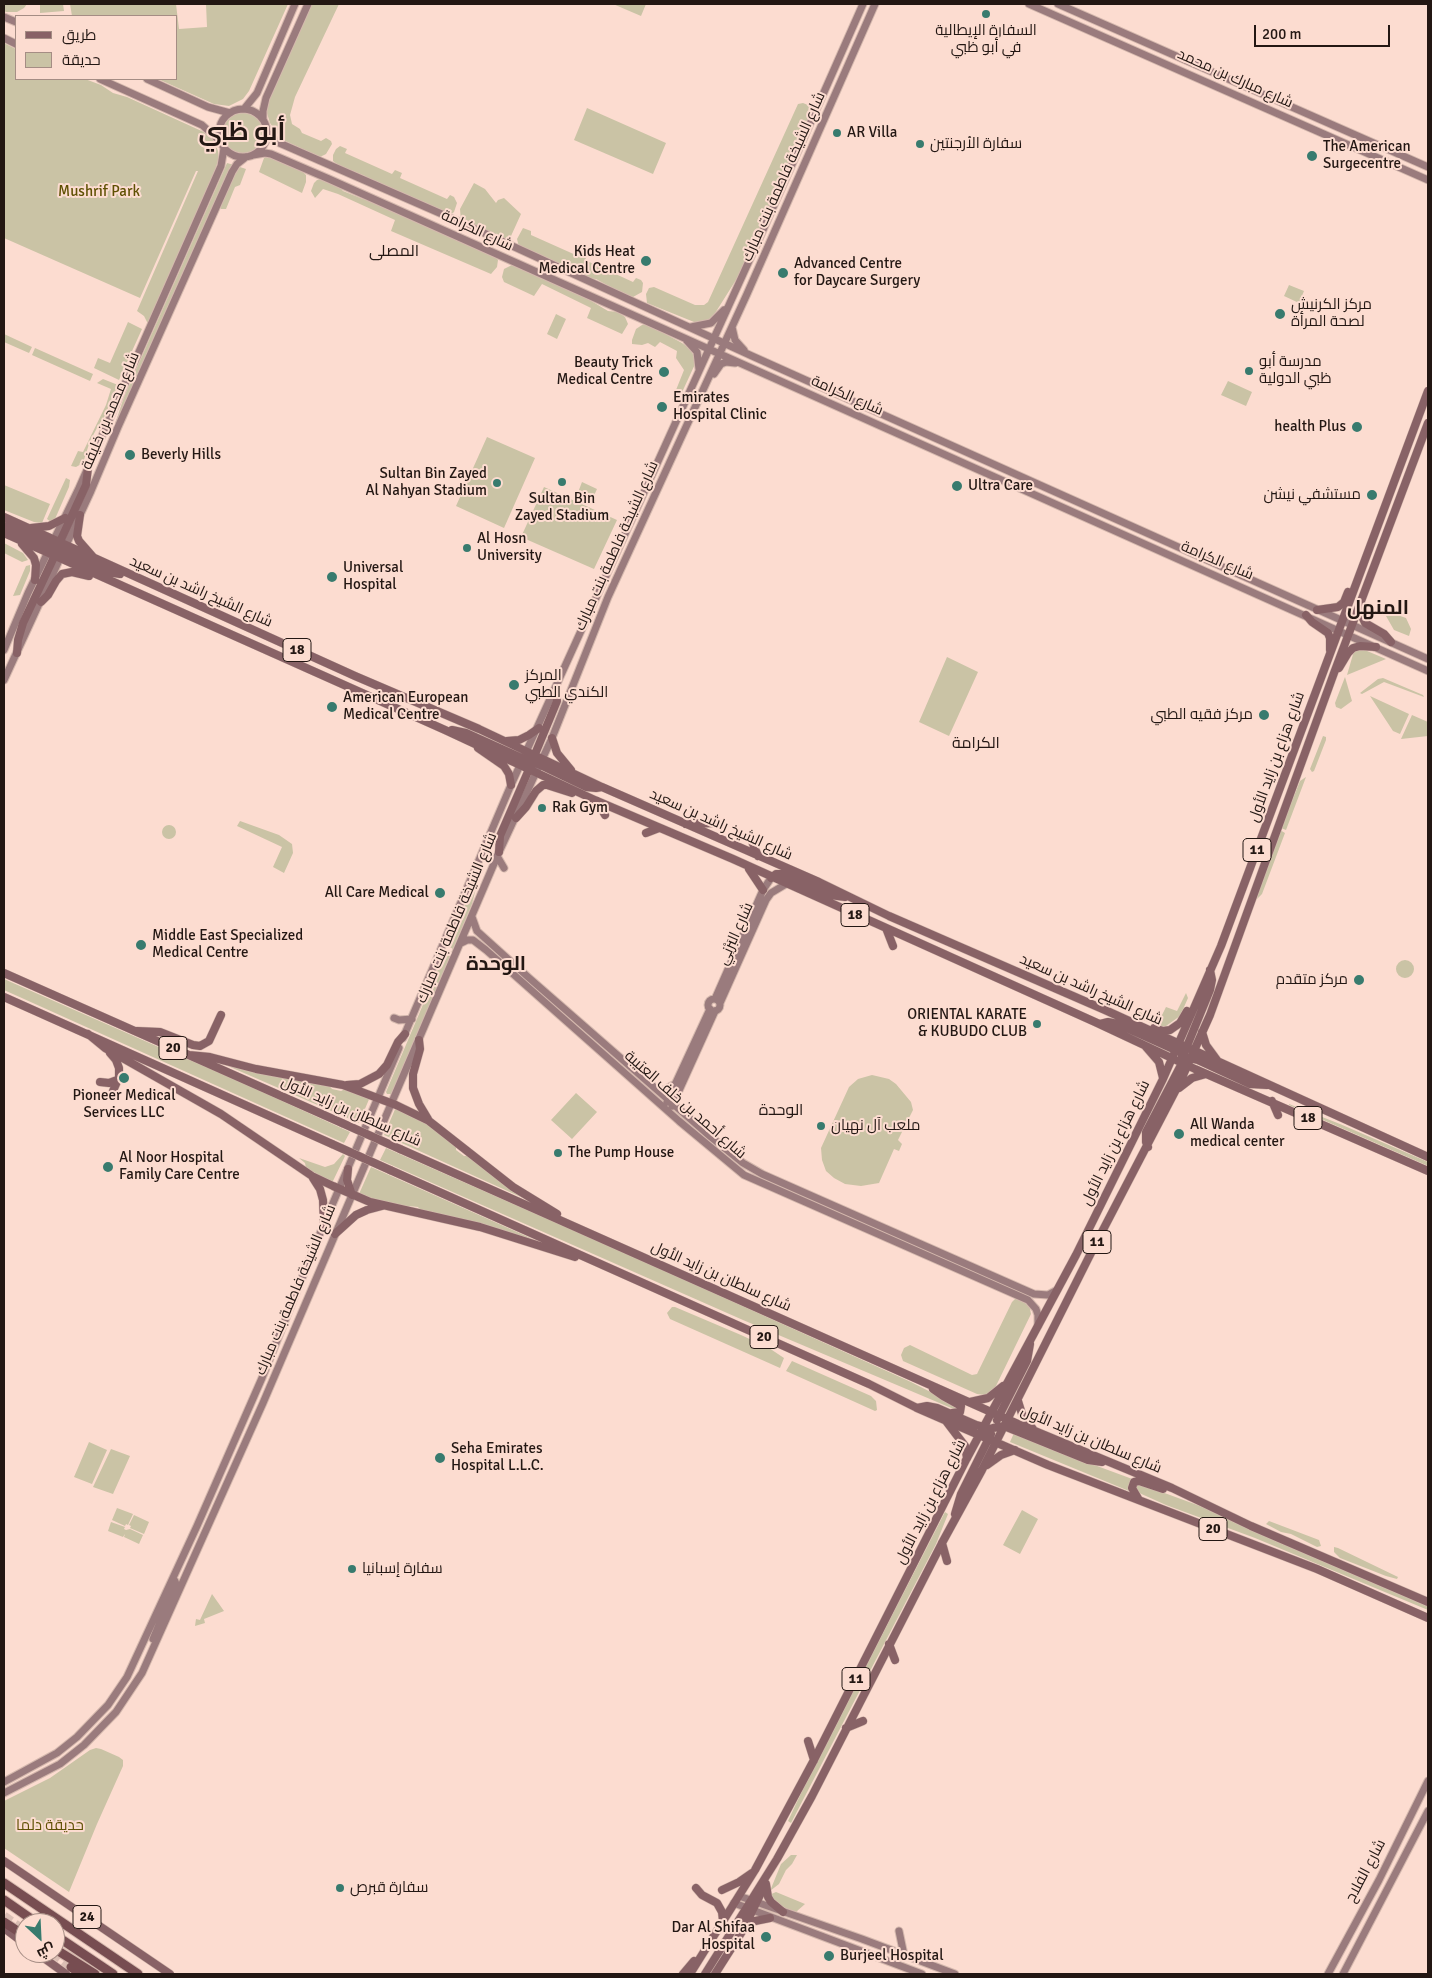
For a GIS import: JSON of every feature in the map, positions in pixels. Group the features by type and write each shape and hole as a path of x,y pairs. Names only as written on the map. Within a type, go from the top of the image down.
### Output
{"highway":[{"name":"24","path":"4,1883 138,1974"},
{"path":"4,1900 23,1913"},
{"path":"4,1922 15,1929"},
{"name":"24","path":"65,1942 113,1974"},
{"path":"65,1955 95,1974"},
{"path":"68,1971 81,1974"}],"main road":[{"path":"244,109 257,93 295,4"},
{"path":"263,120 264,104 308,4"},
{"name":"شارع الشيخة فاطمة بنت مبارك","path":"4,1793 60,1764 96,1734 126,1699 151,1655 498,854 516,818 532,762 539,728 863,4"},
{"name":"شارع الشيخة فاطمة بنت مبارك","path":"4,1782 56,1753 77,1737 108,1705 134,1664 265,1372 377,1098 511,785 552,738 608,597 733,324 875,4"},
{"name":"شارع مبارك بن محمد","path":"1030,4 1428,180"},
{"name":"شارع مبارك بن محمد","path":"1058,4 1428,167"},
{"path":"102,80 202,125 220,141 224,148 238,157 249,156 263,146 267,132 263,120 258,114 244,109 230,112 208,106 149,80"},
{"path":"220,141 220,125 230,112"},
{"name":"شارع الكرامة","path":"267,132 277,142 460,222 752,356 1428,659"},
{"name":"شارع محمد بن خليفة","path":"4,680 41,602 65,518 221,166 224,148"},
{"name":"شارع الكرامة","path":"249,156 265,153 271,154 311,171 1428,671"},
{"name":"شارع محمد بن خليفة","path":"4,650 35,580 80,515 232,172 237,164 249,156"},
{"path":"689,327 711,323 731,302"},
{"path":"733,324 735,340 752,356"},
{"path":"684,337 697,352 699,370"},
{"path":"707,381 723,363 742,364"},
{"name":"شارع هزاع بن زايد الأول","path":"705,1974 752,1906 982,1470 992,1440 1006,1423 1018,1401 1092,1251 1176,1091 1184,1054 1210,970 1228,928 1428,391"},
{"name":"شارع هزاع بن زايد الأول","path":"1184,1054 1202,1032 1428,423"},
{"path":"17,653 18,640 23,625 86,485 88,468"},
{"path":"80,515 78,541 98,561"},
{"name":"شارع الشيخ راشد بن سعيد","path":"4,517 27,527 57,550 102,577 476,744 574,773 1104,1010 1184,1054 1207,1074 1428,1171"},
{"path":"27,527 43,527 65,518"},
{"path":"4,526 108,572 125,573"},
{"name":"شارع الشيخ راشد بن سعيد","path":"4,533 17,539 98,561 503,740 532,762 580,793 597,801 746,865 771,878 1100,1024 1172,1058 1184,1054 1218,1062 1428,1157"},
{"path":"17,539 34,558 36,565 35,580"},
{"path":"41,602 48,595 58,578 65,573 72,572 102,577"},
{"path":"1318,610 1338,607 1344,602 1350,589 1357,584"},
{"path":"1362,601 1362,616 1365,623 1384,634 1391,642"},
{"path":"1306,615 1312,622 1328,633 1330,638 1330,654"},
{"path":"4,632 12,630"},
{"path":"1334,672 1342,665 1349,651 1353,648 1360,646 1376,648"},
{"path":"504,868 498,854 500,836 557,702 556,689"},
{"path":"503,740 519,740 539,728"},
{"path":"445,730 466,732 586,787 602,787"},
{"path":"552,738 557,753 574,773"},
{"path":"476,744 484,754 504,766 511,785"},
{"path":"516,818 536,791 543,785 566,792 580,793"},
{"path":"597,801 605,815"},
{"path":"686,824 709,825 716,823"},
{"path":"646,833 659,828"},
{"path":"751,839 758,856"},
{"path":"746,865 756,877 763,890"},
{"path":"771,878 776,874 781,874 830,895 849,897"},
{"name":"شارع البَرْنِي","path":"717,1001 763,890 771,878"},
{"name":"شارع البَرْنِي","path":"717,1001 725,991 766,900 771,893 786,884"},
{"name":"شارع أحمد بن خلف العتيبة","path":"472,917 477,931 711,1137 752,1169 1028,1300 1036,1309 1038,1328"},
{"path":"886,928 893,946"},
{"name":"شارع أحمد بن خلف العتيبة","path":"461,943 473,940 486,950 667,1109 748,1177 1034,1294 1048,1295 1058,1290"},
{"path":"1104,1010 1127,1016 1160,1031 1170,1030 1182,1020 1200,982 1210,970"},
{"path":"725,991 730,976 728,971"},
{"name":"شارع سلطان بن زايد الأول","path":"4,973 928,1383 996,1414 1006,1423 1034,1430 1428,1602"},
{"name":"20","path":"4,997 870,1384 917,1408 947,1416 1015,1450 1317,1569 1428,1618"},
{"path":"712,1010 720,1008 717,1001"},
{"path":"671,1102 678,1082 712,1010"},
{"path":"667,1109 712,1010"},
{"path":"134,1031 160,1032 200,1046 209,1041 222,1014"},
{"path":"394,1018 399,1020 412,1019"},
{"path":"1100,1024 1108,1022 1118,1024 1250,1084 1269,1085"},
{"path":"1202,1032 1206,1045 1218,1062"},
{"path":"88,1034 105,1048 221,1114 312,1176 340,1189 385,1206 480,1227 571,1257 582,1256"},
{"path":"189,1055 210,1057 248,1067 343,1084 360,1084 379,1074 387,1065 398,1042 405,1034"},
{"path":"419,1040 420,1049 413,1074 413,1088 419,1104 430,1121"},
{"path":"1143,1044 1159,1062 1163,1079"},
{"path":"105,1048 118,1064 120,1072 112,1091"},
{"path":"1148,1147 1145,1137 1146,1132 1184,1054"},
{"name":"شارع هزاع بن زايد الأول","path":"690,1974 755,1870 814,1760 967,1458 982,1432 996,1414 1010,1379 1058,1290 1172,1058"},
{"path":"1176,1091 1192,1078 1207,1074"},
{"path":"100,1082 108,1083 117,1080"},
{"path":"660,1092 678,1082"},
{"path":"343,1084 430,1121 513,1187 573,1225"},
{"path":"1272,1101 1278,1115"},
{"path":"348,1169 347,1184 352,1194"},
{"path":"748,1177 752,1169"},
{"path":"312,1176 321,1193 324,1206 324,1226"},
{"path":"335,1234 362,1212 385,1206"},
{"path":"955,1520 955,1510 961,1494 992,1440 996,1414 1027,1361 1030,1343"},
{"path":"969,1402 988,1398 1010,1379"},
{"path":"928,1383 943,1396 961,1406 961,1410 958,1413 947,1416 965,1446 967,1458"},
{"path":"1018,1401 1026,1420 1034,1430"},
{"path":"982,1432 1006,1423 1088,1460 1107,1461"},
{"path":"982,1470 994,1459 1015,1450"},
{"path":"1139,1500 1132,1488 1136,1481 1170,1492 1179,1492"},
{"path":"189,1568 185,1568 184,1565 202,1523 201,1517"},
{"path":"942,1543 948,1561"},
{"path":"151,1655 154,1636 176,1584 175,1581 171,1583"},
{"path":"889,1644 895,1660"},
{"path":"846,1728 863,1721"},
{"path":"808,1741 814,1760"},
{"name":"شارع الفلاح","path":"1328,1974 1379,1880 1428,1781"},
{"name":"شارع الفلاح","path":"1343,1974 1428,1811"},
{"path":"715,1974 742,1930 752,1906 766,1883 777,1859"},
{"name":"24","path":"4,1861 170,1974"},
{"path":"722,1890 739,1882 755,1870"},
{"path":"766,1883 768,1898 783,1912"},
{"path":"696,1888 702,1895 717,1903 722,1912 723,1921"},
{"path":"737,1900 752,1906 783,1912 955,1974"},
{"path":"752,1906 770,1918 922,1974"},
{"path":"742,1930 755,1921 770,1918"},
{"path":"4,1928 15,1936"},
{"path":"899,1931 904,1955"},
{"path":"683,1974 692,1962 702,1956"},
{"path":"54,1963 68,1971"}],"green space":[{"path":"4,4 27,4 17,12 6,12 4,11"},
{"path":"40,4 63,4 64,11 40,13"},
{"path":"70,4 176,4 177,15 72,15"},
{"path":"206,4 288,4 249,91 243,99 229,106 214,104 160,80 178,80 178,21 179,29 207,27"},
{"path":"312,4 339,4 295,97 290,115 292,124 300,129 302,133 321,141 326,138 331,141 332,144 326,154 320,157 281,139 270,123 266,110 270,97"},
{"path":"613,4 646,4 641,16"},
{"name":"Mushrif Park","path":"4,43 15,48 15,80 88,80 101,85 113,93 127,97 206,133 214,141 218,151 218,161 215,170 148,324 144,316 137,311 198,171 196,171 140,298 4,238"},
{"path":"798,104 808,105 812,116 741,272 712,318 699,324 647,303 646,294 649,288 654,287 695,305 704,305 708,302"},
{"path":"587,108 666,143 653,174 574,140"},
{"path":"243,112 258,118 264,133 258,148 243,154 228,148 222,133 228,118"},
{"path":"340,146 347,149 345,153 392,174 395,170 402,173 400,178 447,199 450,195 454,197 457,203 454,212 449,216 338,165 333,161 333,155"},
{"path":"267,156 306,175 306,182 302,193 259,172 264,158"},
{"path":"227,163 234,165 222,185 117,425 115,424 124,397"},
{"path":"240,167 246,169 240,185 235,187 226,209 221,209 220,206 234,174"},
{"path":"322,179 338,185 343,191 363,199 370,198 495,256 498,260 497,267 491,274 391,231 395,220 338,194 323,189 315,198 311,191 314,183"},
{"path":"474,183 485,189 496,203 504,198 521,214 511,236 506,240 491,235 480,227 461,220 460,209"},
{"path":"523,228 531,231 531,235 578,256 581,254 587,256 585,260 633,282 636,278 641,280 643,283 642,292 633,297 625,295 596,279 587,278 519,247 517,239"},
{"path":"512,265 588,299 608,311 618,312 625,317 628,324 622,334 587,318 591,308 542,284 534,296 504,282 502,277 504,269"},
{"path":"1289,285 1304,291 1299,303 1284,296"},
{"path":"556,314 566,319 557,339 547,334"},
{"path":"128,322 142,329 119,380 94,368 98,358 110,363"},
{"path":"647,324 682,343 690,349 694,356 696,362 678,401 672,400 684,370 676,358 677,351 660,342 655,347 648,343 642,345 632,344 636,329"},
{"path":"4,334 32,347 29,353 4,342"},
{"path":"35,348 93,374 90,381 32,355"},
{"path":"103,379 118,385 102,422 90,441 83,463 76,467 71,466 78,451 83,452 106,405 111,389 97,383"},
{"path":"1228,381 1252,392 1246,406 1221,395"},
{"path":"487,437 535,458 504,528 456,506"},
{"path":"66,478 70,480 69,487 55,519 51,522 47,519"},
{"path":"582,482 597,489 591,502 577,495"},
{"path":"4,485 50,504 42,523 34,522 4,510"},
{"path":"544,487 617,520 594,569 521,537"},
{"path":"4,543 23,553 28,560 22,562 4,553"},
{"path":"30,565 30,571 20,595 13,596 26,566"},
{"path":"1389,612 1406,618 1411,629 1409,636 1394,630 1386,616"},
{"path":"1360,648 1386,659 1347,675 1354,651"},
{"path":"947,657 978,672 949,736 919,722"},
{"path":"1345,677 1352,701 1341,709 1336,707 1335,703"},
{"path":"1383,678 1424,697 1384,682 1362,694 1360,693 1378,679"},
{"path":"1370,696 1409,714 1400,734 1393,731"},
{"path":"1412,715 1428,722 1428,736 1401,739"},
{"path":"1323,736 1326,737 1326,740 1312,772 1310,769"},
{"path":"1306,777 1286,830 1281,828 1300,781"},
{"path":"240,821 279,835 292,844 293,853 284,873 273,867 282,847 237,826"},
{"path":"166,825 172,825 176,832 172,839 166,839 162,835 162,829"},
{"path":"1280,830 1285,833 1262,894 1257,899 1265,867"},
{"path":"476,879 478,880 472,904 453,949 448,946"},
{"path":"448,950 452,952 392,1094 387,1094 386,1092 444,955"},
{"path":"1401,960 1409,960 1414,965 1412,976 1401,978 1396,973 1396,965"},
{"path":"4,979 219,1072 350,1132 344,1143 4,990"},
{"path":"1186,993 1188,998 1180,1016 1166,1026 1158,1026 1131,1015 1138,1012 1161,1017 1166,1007 1177,1011"},
{"path":"221,1063 328,1084 332,1089 341,1091 347,1088 370,1097 359,1123"},
{"path":"872,1075 889,1079 896,1084 911,1102 913,1110 898,1140 902,1144 899,1151 894,1149 879,1183 861,1186 845,1184 826,1171 822,1160 821,1148 849,1087 858,1079"},
{"path":"576,1093 597,1112 572,1139 551,1120"},
{"path":"1289,1105 1428,1162 1428,1166"},
{"path":"396,1107 430,1124 456,1144 456,1150 464,1156 470,1156 523,1198 384,1135"},
{"path":"386,1148 623,1252 911,1382 958,1406 956,1410 743,1320 380,1160"},
{"path":"343,1154 345,1156 332,1183 306,1168 305,1163 299,1158 325,1167 334,1164"},
{"path":"371,1167 533,1239 422,1212 418,1207 409,1206 404,1208 359,1194"},
{"path":"1016,1298 1029,1304 1031,1314 995,1388 990,1393 985,1395 977,1394 903,1361 901,1355 904,1348 910,1345 972,1375 977,1374 1012,1302"},
{"path":"672,1307 769,1348 784,1358 780,1368 670,1319 667,1313"},
{"path":"792,1361 871,1396 876,1401 877,1410 875,1411 786,1371"},
{"path":"1014,1433 1135,1480 1129,1491 1010,1442"},
{"path":"89,1442 107,1450 92,1484 74,1477"},
{"path":"111,1449 130,1456 113,1494 93,1487"},
{"path":"1140,1484 1200,1506 1428,1605 1428,1610 1255,1538 1166,1505 1137,1492 1135,1485"},
{"path":"117,1508 133,1514 128,1525 126,1524 125,1526 112,1520"},
{"path":"1022,1510 1038,1519 1020,1554 1003,1545"},
{"path":"945,1512 948,1514 936,1544 791,1823 788,1821 803,1789"},
{"path":"134,1515 149,1522 144,1534 130,1528 131,1526 129,1525"},
{"path":"1269,1521 1319,1540 1321,1546 1317,1547 1291,1534 1281,1532 1266,1524"},
{"path":"111,1522 125,1527 124,1529 126,1530 130,1529 143,1535 139,1544 124,1537 125,1534 123,1537 108,1531"},
{"path":"1334,1547 1398,1577 1397,1579 1386,1576 1340,1558 1334,1552"},
{"path":"212,1594 224,1611 204,1619 205,1623 195,1626 196,1619 200,1620"},
{"name":"حديقة دلما","path":"96,1748 119,1757 123,1760 123,1766 69,1892 4,1848 4,1801 50,1778 90,1750"},
{"path":"791,1855 797,1855 779,1884 770,1891 781,1864"},
{"path":"776,1892 805,1904 796,1912 779,1907 769,1895"}],"tunnel":[{"path":"4,1916 15,1924"},
{"path":"65,1962 71,1967"}],"place":[{"name":"السفارة الإيطالية في أبو ظبي","path":"986,14"},
{"name":"AR Villa","path":"837,133"},
{"name":"سفارة الأرجنتين","path":"920,144"},
{"name":"The American Surgecentre","path":"1312,156"},
{"name":"Kids Heat Medical Centre","path":"646,261"},
{"name":"Advanced Centre for Daycare Surgery","path":"783,273"},
{"name":"مركز الكرنيش لصحة المرأة","path":"1280,314"},
{"name":"مدرسة أبو ظبي الدولية","path":"1249,371"},
{"name":"Beauty Trick Medical Centre","path":"664,372"},
{"name":"Emirates Hospital Clinic","path":"662,407"},
{"name":"health Plus","path":"1357,427"},
{"name":"Beverly Hills","path":"130,455"},
{"name":"Sultan Bin Zayed Stadium","path":"562,482"},
{"name":"Sultan Bin Zayed Al Nahyan Stadium","path":"497,483"},
{"name":"Ultra Care","path":"957,486"},
{"name":"مستشفي نيشن","path":"1372,495"},
{"name":"Al Hosn University","path":"467,548"},
{"name":"Universal Hospital","path":"332,577"},
{"name":"المركز الكندي الطبي","path":"514,685"},
{"name":"American European Medical Centre","path":"332,707"},
{"name":"مركز فقيه الطبي","path":"1264,715"},
{"name":"Rak Gym","path":"542,808"},
{"name":"All Care Medical","path":"440,893"},
{"name":"Middle East Specialized Medical Centre","path":"141,945"},
{"name":"مركز متقدم","path":"1359,980"},
{"name":"ORIENTAL KARATE & KUBUDO CLUB","path":"1037,1024"},
{"name":"Pioneer Medical Services LLC","path":"124,1078"},
{"name":"ملعب آل نهيان","path":"821,1126"},
{"name":"All Wanda medical center","path":"1179,1134"},
{"name":"The Pump House","path":"558,1153"},
{"name":"Al Noor Hospital Family Care Centre","path":"108,1167"},
{"name":"Seha Emirates Hospital L.L.C.","path":"440,1458"},
{"name":"سفارة إسبانيا","path":"352,1569"},
{"name":"سفارة قبرص","path":"340,1888"},
{"name":"Dar Al Shifaa Hospital","path":"766,1937"},
{"name":"Burjeel Hospital","path":"829,1956"}],"district":[{"name":"أبو ظبي","path":"242,133"},
{"name":"المصلى","path":"394,252"},
{"name":"المنهل","path":"1378,609"},
{"name":"الكرامة","path":"976,744"},
{"name":"الوحدة","path":"496,965"},
{"name":"الوحدة","path":"781,1111"}]}
